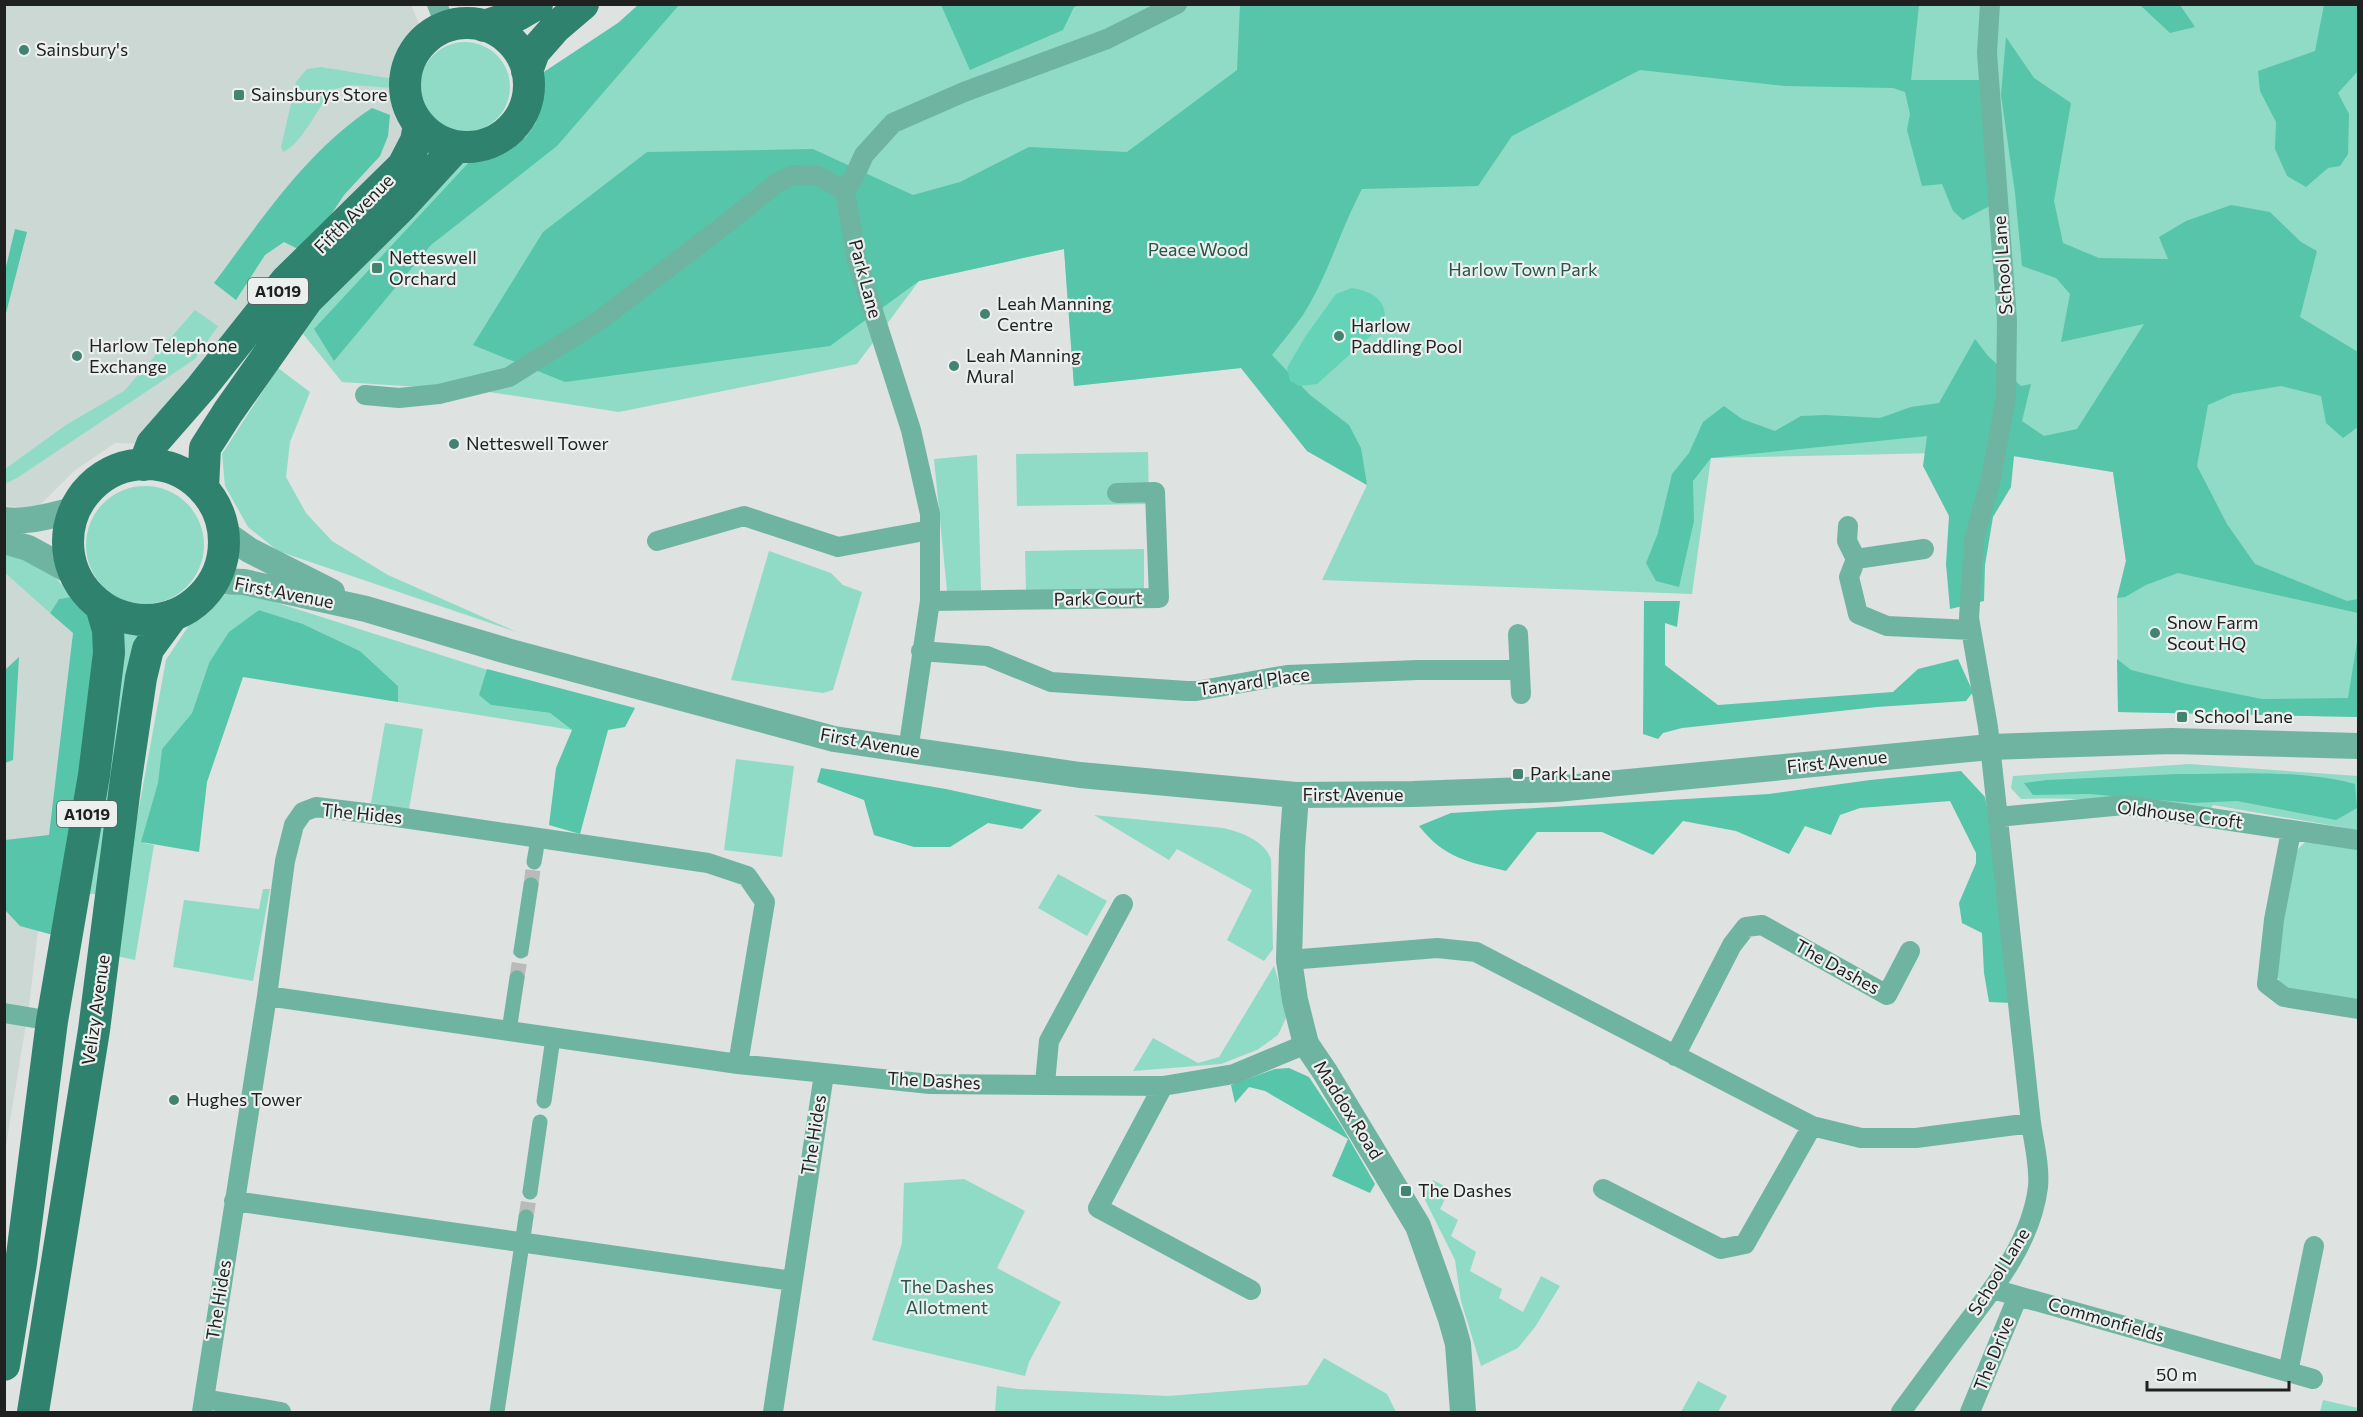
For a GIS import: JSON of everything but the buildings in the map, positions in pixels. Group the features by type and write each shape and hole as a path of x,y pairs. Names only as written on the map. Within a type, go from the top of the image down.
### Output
{"main road":[{"path":"484,26 518,15 537,4"},
{"path":"527,71 534,52 556,27 583,4"},
{"path":"442,16 499,32 522,56 527,71 529,92 524,111 512,128 496,141 477,147 456,147 435,139 419,125 407,104 404,84 408,65 421,43 442,16"},
{"name":"Fifth Avenue","path":"144,465 152,444 201,388 286,281 403,166 416,141 419,125"},
{"name":"Fifth Avenue","path":"203,488 206,448 228,412 307,300 400,208 456,147"},
{"path":"144,465 170,468 190,478 203,488 214,504 225,533 224,554 217,576 205,593 190,607 173,615 153,620 130,619 101,606 89,595 72,572 68,534 75,510 90,488 103,477 125,467 144,465"},
{"name":"A1019","path":"4,1365 21,1263 52,1021 94,775 110,653 108,630 101,606"},
{"name":"Velizy Avenue","path":"33,1413 94,1030 141,678 148,649 173,615"}],"street":[{"path":"365,395 399,398 439,394 509,377 597,322 777,183 793,175 818,176 845,191 864,154 893,123 964,92 1107,39 1177,4"},
{"name":"School Lane","path":"1901,1413 1993,1289 2024,1239 2033,1213 2038,1185 2037,1157 2031,1123 1990,747 1969,618 1974,540 1991,479 2006,396 2007,320 1987,53 1990,4"},
{"name":"Park Lane","path":"845,191 857,261 910,430 930,514 930,601 908,751"},
{"name":"Park Court","path":"930,601 1159,598 1155,492 1117,493"},
{"path":"4,520 42,518 75,510"},
{"path":"657,541 744,516 838,547 930,530"},
{"path":"1848,526 1847,541 1857,559"},
{"name":"First Avenue","path":"225,533 249,549 366,609"},
{"path":"4,541 28,548 72,572"},
{"path":"1857,559 1924,549"},
{"path":"1857,559 1849,577 1858,614 1887,626 1971,630"},
{"name":"First Avenue","path":"205,593 217,581 244,582 366,609 725,711 834,739 1080,775 1296,795 1556,789 1990,747 2172,741 2358,746"},
{"path":"1518,634 1521,694"},
{"name":"Tanyard Place","path":"921,651 987,656 1051,682 1196,691 1287,675 1418,670 1520,670"},
{"name":"Maddox Road","path":"1296,795 1289,960 1295,1000 1306,1044 1418,1226 1458,1344 1462,1413"},
{"name":"Oldhouse Croft","path":"1998,817 2124,805 2358,840"},
{"name":"The Hides","path":"281,1413 203,1406 267,996 285,861 294,825 303,812 316,807 538,838 708,863 747,876 765,902 738,1064"},
{"path":"2291,831 2274,920 2267,984 2284,997 2358,1009"},
{"path":"534,862 538,838"},
{"path":"520,951 531,885"},
{"path":"1046,1083 1049,1041 1123,904"},
{"name":"The Dashes","path":"1675,1056 1732,945 1746,927 1762,925 1887,995 1910,951"},
{"path":"1289,960 1437,948 1476,952 1812,1126 1861,1137 1916,1138 2031,1123"},
{"path":"509,1031 517,978"},
{"name":"The Hides","path":"267,996 738,1064 824,1074 792,1281 780,1411"},
{"path":"4,1013 52,1021"},
{"path":"544,1101 553,1038"},
{"name":"The Dashes","path":"824,1074 930,1084 1046,1083 1163,1086 1234,1074 1306,1044"},
{"path":"1163,1086 1098,1208 1251,1290"},
{"path":"530,1192 540,1122"},
{"path":"1603,1189 1721,1249 1744,1244 1812,1126"},
{"path":"234,1201 792,1281"},
{"path":"497,1413 526,1217"},
{"path":"2288,1372 2314,1246"},
{"name":"Commonfields","path":"1993,1289 2313,1379"},
{"name":"The Drive","path":"1970,1413 2018,1296"}],"shaded area":[{"path":"5,5 411,5 423,33 405,89 419,125 152,444 115,443 74,471 37,508 5,506"},
{"name":"Harlow Paddling Pool","path":"1352,288 1377,298 1384,309 1384,324 1317,384 1299,386 1290,381 1287,368 1305,337 1336,294"},
{"path":"5,573 73,633 29,1006 5,1151"}],"green space":[{"path":"638,5 679,5 557,146 431,245 334,361 314,329 486,144 509,148 526,137 536,123 544,72 618,23"},
{"name":"Harlow Town Park","path":"639,5 2358,5 2358,717 2118,712 2117,598 2126,561 2113,472 1986,452 1711,458 1692,594 1322,580 1367,485 1307,451 1241,368 1074,386 1064,249 919,281 857,364 619,412 483,391 342,382 300,330 456,147 502,149 519,144 527,136 536,117 544,72 618,23"},
{"path":"941,5 1082,5 1074,7 1063,30 970,70"},
{"name":"Peace Wood","path":"1240,5 1919,5 1911,80 1989,80 1999,201 1963,220 1953,211 1942,184 1922,186 1907,130 1910,114 1905,92 1893,88 1785,86 1640,70 1512,136 1478,186 1362,189 1312,300 1272,355 1310,395 1349,425 1361,448 1367,485 1307,451 1241,368 1074,386 1064,249 919,281 830,346 565,382 473,345 543,232 647,152 813,149 913,195 960,182 1029,147 1127,152 1237,70"},
{"path":"2140,5 2180,5 2195,27 2170,33"},
{"path":"2324,5 2358,5 2358,71 2338,93 2349,114 2348,154 2340,166 2328,168 2306,187 2287,176 2275,149 2276,122 2260,91 2258,71 2315,51"},
{"path":"2006,37 2034,78 2071,103 2054,201 2063,243 2099,258 2168,259 2159,237 2186,221 2231,205 2270,212 2301,242 2317,251 2300,317 2358,352 2358,427 2343,438 2326,423 2321,396 2281,386 2233,394 2208,405 2197,466 2227,524 2255,564 2347,601 2358,599 2358,613 2178,573 2146,585 2125,597 2117,598 2126,561 2113,472 2014,456 2011,487 1993,517 1985,565 1984,601 1950,609 1946,564 1949,516 1923,466 1927,436 1711,458 1693,481 1694,521 1679,587 1656,581 1646,563 1658,533 1672,474 1689,453 1703,422 1724,406 1742,419 1775,431 1801,416 1880,418 1911,407 1939,403 1975,339 1988,356 2021,386 2031,384 2022,421 2044,436 2077,429 2144,324 2061,342 2070,294 2056,278 2022,266 2015,193 2001,95"},
{"path":"465,42 482,45 497,55 507,70 510,87 507,104 497,119 482,129 465,132 448,129 433,119 423,104 420,87 423,70 433,55 448,45"},
{"path":"321,67 394,79 392,88 352,85 331,90 303,134 283,152 281,147 296,82 307,69"},
{"path":"372,108 390,115 388,136 380,156 344,195 313,242 300,250 284,242 265,255 236,300 214,283 286,188 326,144"},
{"path":"15,229 27,232 5,317 5,271"},
{"path":"195,310 218,326 195,359 5,484 5,469 66,425 124,391"},
{"path":"278,368 310,392 290,442 286,477 306,513 332,541 388,575 517,632 278,551 248,527 225,486 222,454"},
{"path":"1148,452 1149,504 1017,506 1016,454"},
{"path":"977,455 981,590 947,591 934,459"},
{"path":"145,486 168,491 187,503 199,522 204,545 199,568 187,587 168,599 145,604 122,599 103,587 91,568 86,545 91,522 103,503 122,491"},
{"path":"5,549 42,566 70,597 59,599 50,613 5,573"},
{"path":"1144,549 1144,589 1026,591 1025,551"},
{"path":"769,551 831,573 843,585 862,592 833,690 823,693 731,680"},
{"path":"243,592 488,670 491,705 550,713 572,730 398,702 398,686 360,651 303,624 259,610 209,663 192,713 162,749 159,783 144,843 154,845 135,960 112,955 166,660 197,613 219,596"},
{"path":"70,597 97,623 106,645 53,935 20,926 5,910 5,840 49,835 73,633 50,613 59,599"},
{"path":"1644,601 1680,601 1677,627 1665,623 1665,665 1718,705 1893,692 1918,669 1958,659 1973,692 1966,701 1877,707 1682,728 1663,733 1658,739 1643,734"},
{"path":"259,610 303,624 360,651 398,686 398,702 243,677 207,782 199,852 141,842 158,783 162,749 192,713 209,663 229,632"},
{"path":"124,631 149,636 98,894 87,894"},
{"path":"2358,636 2358,717 2118,712 2117,659 2131,670 2262,699 2348,698"},
{"path":"19,657 13,760 5,763 5,670"},
{"path":"487,669 635,708 625,727 608,730 580,834 549,825 556,768 572,730 550,713 491,705 479,695"},
{"path":"385,723 423,729 409,809 371,803"},
{"path":"736,759 794,766 782,857 724,850"},
{"path":"2189,764 2358,776 2358,830 2213,805 2210,811 2116,801 2021,799 2011,788 2013,776"},
{"path":"821,768 946,789 1042,810 1022,829 988,823 950,847 914,847 874,835 864,800 817,782"},
{"path":"1961,771 1985,797 1995,849 2012,1003 1989,1002 1984,973 1982,933 1962,923 1959,903 1976,863 1976,853 1950,801 1860,808 1840,815 1831,835 1805,826 1789,854 1736,831 1683,821 1653,855 1602,832 1537,832 1506,871 1458,858 1438,846 1419,826 1451,813 1769,794 1870,780"},
{"path":"2267,773 2333,779 2355,784 2357,808 2336,820 2237,801 2193,803 2089,794 2033,795 2024,783 2177,774"},
{"path":"1094,815 1223,828 1245,835 1264,847 1271,859 1273,949 1264,961 1227,940 1252,890 1177,849 1169,860"},
{"path":"2311,836 2358,843 2358,1005 2291,994 2281,986 2275,969 2296,851"},
{"path":"1058,874 1107,901 1087,936 1038,908"},
{"path":"263,889 270,889 253,981 173,967 184,900 259,909"},
{"path":"1274,966 1285,1003 1286,1018 1278,1035 1257,1050 1221,1064 1133,1071 1153,1038 1198,1063 1219,1057"},
{"path":"1289,1068 1309,1077 1342,1127 1375,1184 1370,1193 1332,1176 1348,1139 1265,1091 1249,1087 1235,1103 1231,1085 1275,1069"},
{"name":"The Dashes Allotment","path":"964,1179 1025,1211 997,1268 1061,1302 1029,1362 1025,1376 872,1340 902,1243 904,1183"},
{"path":"1433,1180 1450,1189 1440,1209 1458,1220 1451,1236 1476,1252 1470,1271 1502,1289 1499,1298 1523,1312 1541,1276 1560,1286 1535,1327 1518,1348 1481,1366 1461,1301 1455,1260 1424,1198"},
{"path":"1324,1358 1387,1394 1396,1412 995,1412 997,1386 1168,1396 1307,1385"},
{"path":"1698,1381 1727,1396 1718,1412 1681,1412"},
{"path":"2323,1400 2358,1408 2358,1412 2320,1412"}],"tunnel":[{"path":"531,885 534,862"},
{"path":"517,978 521,951"},
{"path":"526,1217 530,1192"}],"place":[{"name":"Sainsbury's","path":"24,50"},
{"name":"Sainsburys Store","path":"239,95"},
{"name":"Netteswell Orchard","path":"377,268"},
{"name":"Leah Manning Centre","path":"985,314"},
{"name":"Harlow Paddling Pool","path":"1339,336"},
{"name":"Harlow Telephone Exchange","path":"77,356"},
{"name":"Leah Manning Mural","path":"954,366"},
{"name":"Netteswell Tower","path":"454,444"},
{"name":"Snow Farm Scout HQ","path":"2155,633"},
{"name":"School Lane","path":"2182,717"},
{"name":"Park Lane","path":"1518,774"},
{"name":"Hughes Tower","path":"174,1100"},
{"name":"The Dashes","path":"1406,1191"}]}
